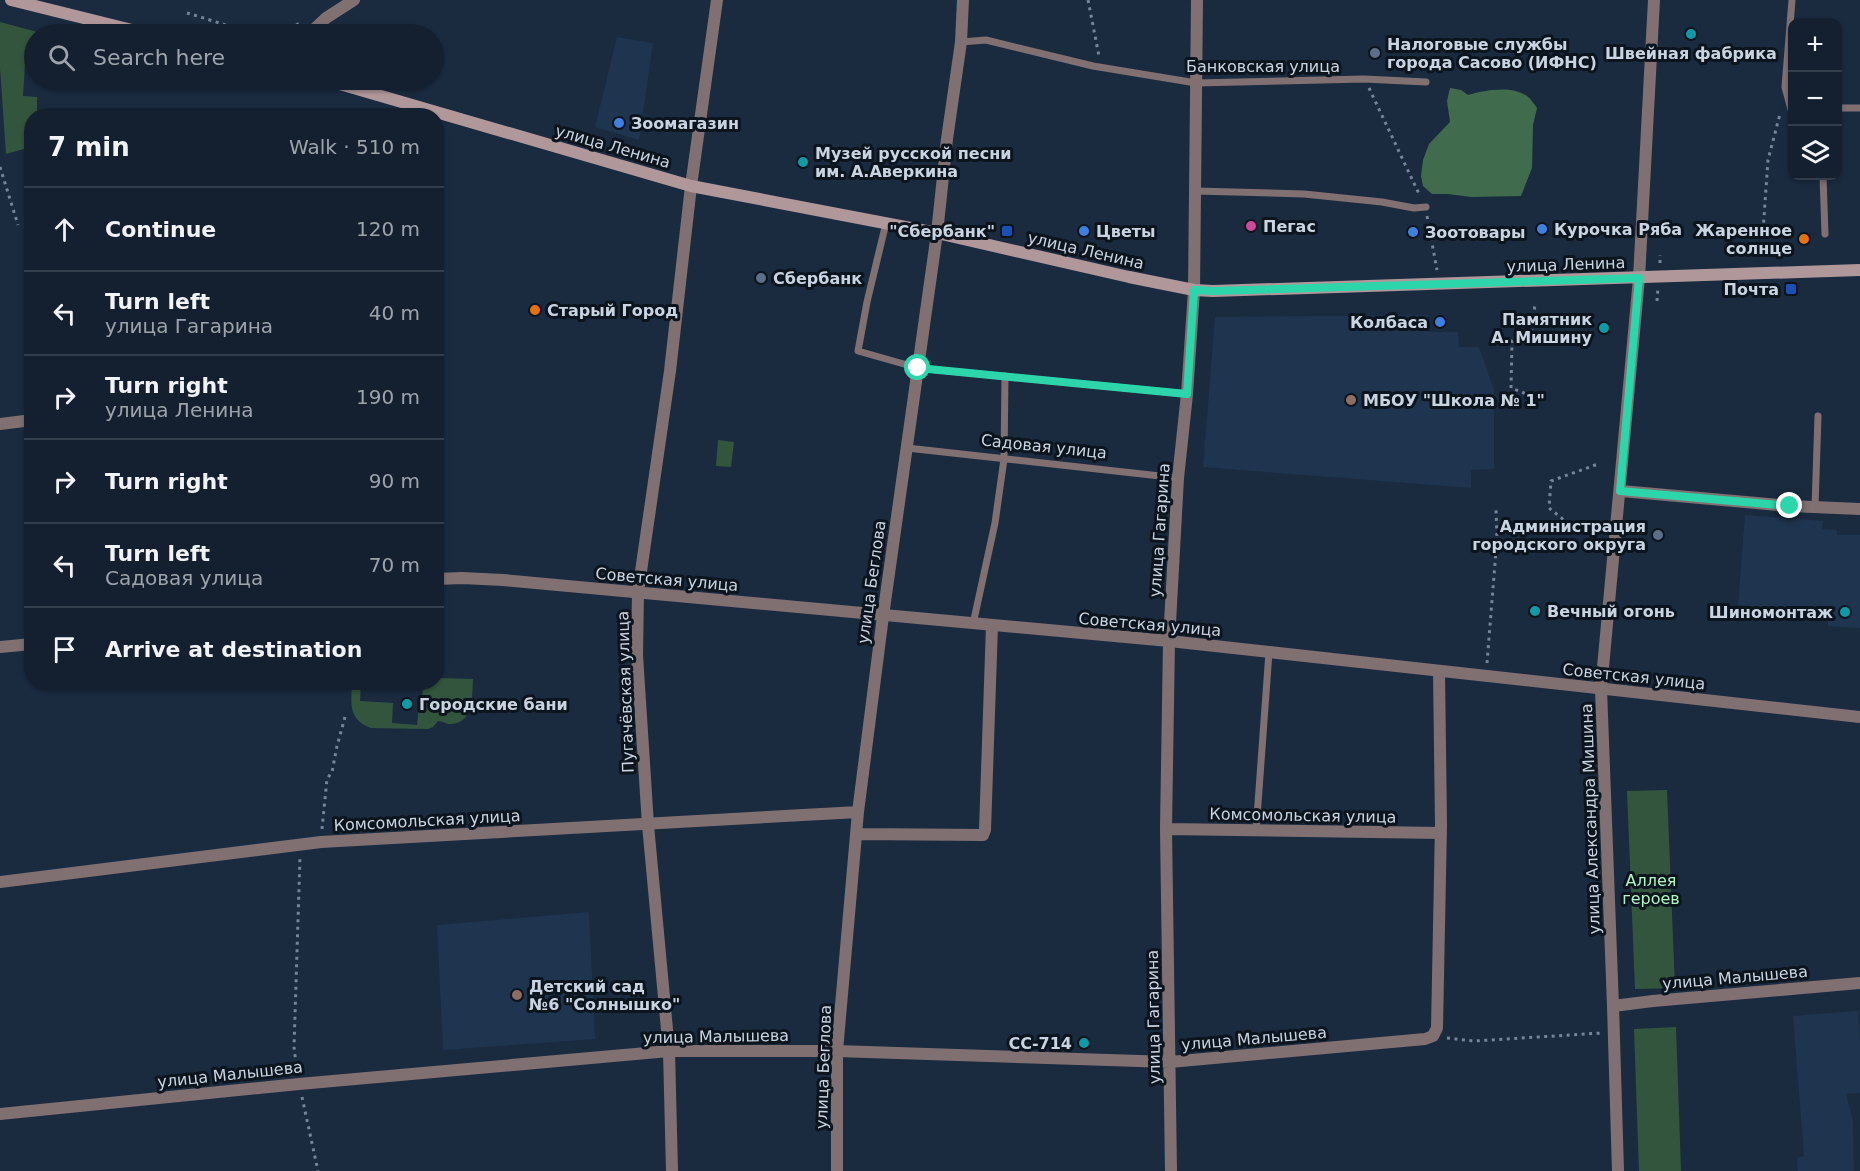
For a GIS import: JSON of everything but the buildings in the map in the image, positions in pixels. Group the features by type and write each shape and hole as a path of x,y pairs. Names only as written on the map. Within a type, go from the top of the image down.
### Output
{"main road":[{"path":"11,0 108,24"},
{"name":"улица Ленина","path":"358,90 415,108"},
{"name":"улица Ленина","path":"444,117 691,186 938,233 1129,278 1194,290 1860,270"}],"street":[{"path":"320,24 354,0"},
{"name":"Пугачёвская улица","path":"672,1171 669,1052 648,825 637,655 638,592 670,371 691,186 717,0"},
{"name":"улица Беглова","path":"837,1171 837,1051 858,812 883,616 938,233 947,140 961,42 963,0"},
{"name":"улица Гагарина","path":"1171,1171 1166,829 1169,641 1178,478 1187,394 1194,290 1197,0"},
{"name":"улица Александра Мишина","path":"1618,1171 1601,689 1639,278 1654,0"},
{"path":"0,424 24,421"},
{"path":"1620,491 1860,509"},
{"name":"Советская улица","path":"444,579 503,580 1169,641 1860,717"},
{"path":"856,834 983,835 992,626"},
{"path":"0,647 24,645"},
{"path":"1433,1036 1437,1028 1441,833 1439,671"},
{"name":"Комсомольская улица","path":"0,882 321,842 858,812"},
{"name":"Комсомольская улица","path":"1166,829 1441,833"},
{"name":"улица Малышева","path":"1613,1006 1860,983"},
{"name":"улица Малышева","path":"0,1114 299,1084 669,1052 837,1051 1170,1062 1425,1039 1433,1036"}],"lane":[{"path":"1788,96 1785,87 1792,0"},
{"name":"Банковская улица","path":"961,42 986,40 1101,67 1196,83 1364,79 1426,82"},
{"path":"1842,108 1860,108"},
{"path":"1823,180 1825,234"},
{"path":"1195,191 1304,194 1383,202 1414,208 1426,207"},
{"path":"886,223 858,351 918,368 1187,394"},
{"path":"973,624 995,523 1004,459 1005,376"},
{"path":"1815,507 1818,416"},
{"name":"Садовая улица","path":"907,448 1178,478"},
{"path":"1256,831 1269,652"}],"path":[{"path":"1088,0 1101,67"},
{"path":"187,13 230,24"},
{"path":"298,24 305,19"},
{"path":"1364,79 1426,207 1437,270"},
{"path":"1762,245 1768,160 1785,87"},
{"path":"0,167 18,225"},
{"path":"1532,396 1511,388 1510,381 1512,341 1532,329 1534,304"},
{"path":"1569,524 1549,508 1551,481 1598,464"},
{"path":"1486,676 1497,538 1496,509"},
{"path":"321,842 327,779 332,772 345,717"},
{"path":"300,845 294,1047 299,1084 318,1171"},
{"path":"1433,1036 1474,1041 1614,1033"}],"shaded area":[{"path":"617,37 653,43 639,140 595,127"},
{"name":"МБОУ \"Школа № 1\"","path":"1428,315 1428,332 1458,332 1459,347 1479,347 1494,390 1494,469 1471,470 1471,488 1203,467 1215,317"},
{"path":"1745,515 1823,521 1822,529 1837,530 1837,535 1860,535 1860,628 1828,626 1828,615 1738,605"},
{"name":"Детский сад №6 \"Солнышко\"","path":"589,912 595,1039 443,1050 437,925"},
{"path":"1858,1011 1860,1093 1846,1094 1853,1121 1854,1171 1798,1171 1797,1158 1804,1156 1793,1016"}],"green space":[{"path":"0,22 24,28 23,96 37,97 37,108 24,108 24,149 6,154 0,68"},
{"path":"1450,88 1461,90 1468,95 1490,90 1514,90 1527,96 1537,108 1533,125 1532,168 1521,196 1471,197 1432,194 1423,186 1421,176 1423,160 1429,144 1450,122 1447,101"},
{"path":"718,440 734,442 731,467 716,466"},
{"path":"444,678 473,679 472,700 464,718 450,724 438,721 428,729 371,728 364,725 355,716 352,690 361,690 360,701 393,703 392,723 417,725 419,705 422,705 423,690 444,690"},
{"name":"Аллея героев","path":"1667,790 1675,988 1635,989 1627,791"},
{"path":"1676,1027 1681,1171 1639,1171 1634,1029"}],"place":[{"name":"Швейная фабрика","path":"1691,34"},
{"name":"Налоговые службы города Сасово (ИФНС)","path":"1375,53"},
{"name":"Зоомагазин","path":"619,123"},
{"name":"Музей русской песни им. А.Аверкина","path":"803,162"},
{"name":"Пегас","path":"1251,226"},
{"name":"Курочка Ряба","path":"1542,229"},
{"name":"\"Сбербанк\"","path":"1007,231"},
{"name":"Цветы","path":"1084,231"},
{"name":"Зоотовары","path":"1413,232"},
{"name":"Жаренное солнце","path":"1804,239"},
{"name":"Сбербанк","path":"761,278"},
{"name":"Почта","path":"1791,289"},
{"name":"Старый Город","path":"535,310"},
{"name":"Колбаса","path":"1440,322"},
{"name":"Памятник А. Мишину","path":"1604,328"},
{"name":"МБОУ \"Школа № 1\"","path":"1351,400"},
{"name":"Администрация городского округа","path":"1658,535"},
{"name":"Вечный огонь","path":"1535,611"},
{"name":"Шиномонтаж","path":"1845,612"},
{"name":"Городские бани","path":"407,704"},
{"name":"Детский сад №6 \"Солнышко\"","path":"517,995"},
{"name":"СС-714","path":"1084,1043"}],"route":[{"path":"918,368 1187,394 1194,290 1639,278 1620,491 1790,506"}]}
